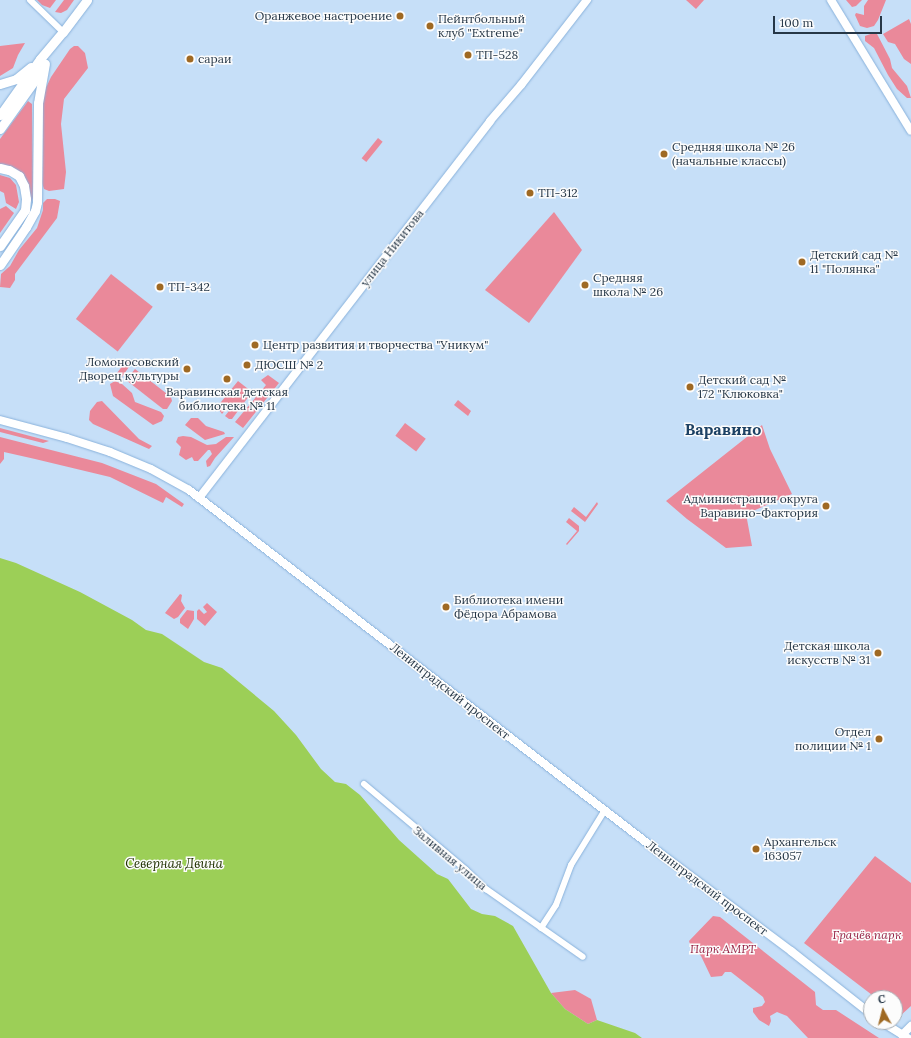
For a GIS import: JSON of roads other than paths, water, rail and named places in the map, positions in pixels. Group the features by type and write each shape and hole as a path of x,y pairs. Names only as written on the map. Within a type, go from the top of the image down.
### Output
{"main road":[{"path":"0,129 42,62 87,0"},
{"name":"улица Никитова","path":"199,498 490,121 521,85 587,0"},
{"path":"832,0 911,131"},
{"path":"0,84 16,79 42,62"},
{"path":"0,115 42,62"},
{"path":"0,265 26,228 35,211 37,202 38,102 42,62"},
{"path":"0,168 9,170 18,176 24,186 26,199 25,210 0,246"},
{"name":"Ленинградский проспект","path":"0,420 67,438 110,452 169,478 199,498 863,1008"},
{"path":"894,1030 905,1037 911,1026"}],"street":[{"path":"30,0 63,32"},
{"name":"Заливная улица","path":"364,784 466,870 486,889 583,957"},
{"path":"541,928 556,905 571,865 605,810"}],"water":[{"name":"Северная Двина","path":"0,558 16,563 80,592 132,620 146,630 162,634 204,662 222,668 274,711 296,735 321,769 335,782 346,784 360,795 399,840 437,874 448,879 471,909 482,914 495,916 513,926 551,993 565,1009 588,1024 597,1020 635,1033 642,1038 0,1038"}],"place":[{"name":"Оранжевое настроение","path":"400,16"},
{"name":"Пейнтбольный клуб \"Extreme\"","path":"430,26"},
{"name":"ТП-528","path":"468,55"},
{"name":"сараи","path":"190,59"},
{"name":"Средняя школа № 26 (начальные классы)","path":"664,154"},
{"name":"ТП-312","path":"530,193"},
{"name":"Детский сад № 11 \"Полянка\"","path":"802,262"},
{"name":"Средняя школа № 26","path":"585,285"},
{"name":"ТП-342","path":"160,287"},
{"name":"Центр развития и творчества \"Уникум\"","path":"255,345"},
{"name":"ДЮСШ № 2","path":"247,365"},
{"name":"Ломоносовский Дворец культуры","path":"187,369"},
{"name":"Варавинская детская библиотека № 11","path":"227,379"},
{"name":"Детский сад № 172 \"Клюковка\"","path":"690,387"},
{"name":"Администрация округа Варавино-Фактория","path":"826,506"},
{"name":"Библиотека имени Фёдора Абрамова","path":"446,607"},
{"name":"Детская школа искусств № 31","path":"878,653"},
{"name":"Отдел полиции № 1","path":"879,739"},
{"name":"Архангельск 163057","path":"756,849"}],"district":[{"name":"Варавино","path":"723,429"}],"park label":[{"name":"Грачёв парк","path":"867,935"},
{"name":"Парк АМРТ","path":"723,949"}]}
